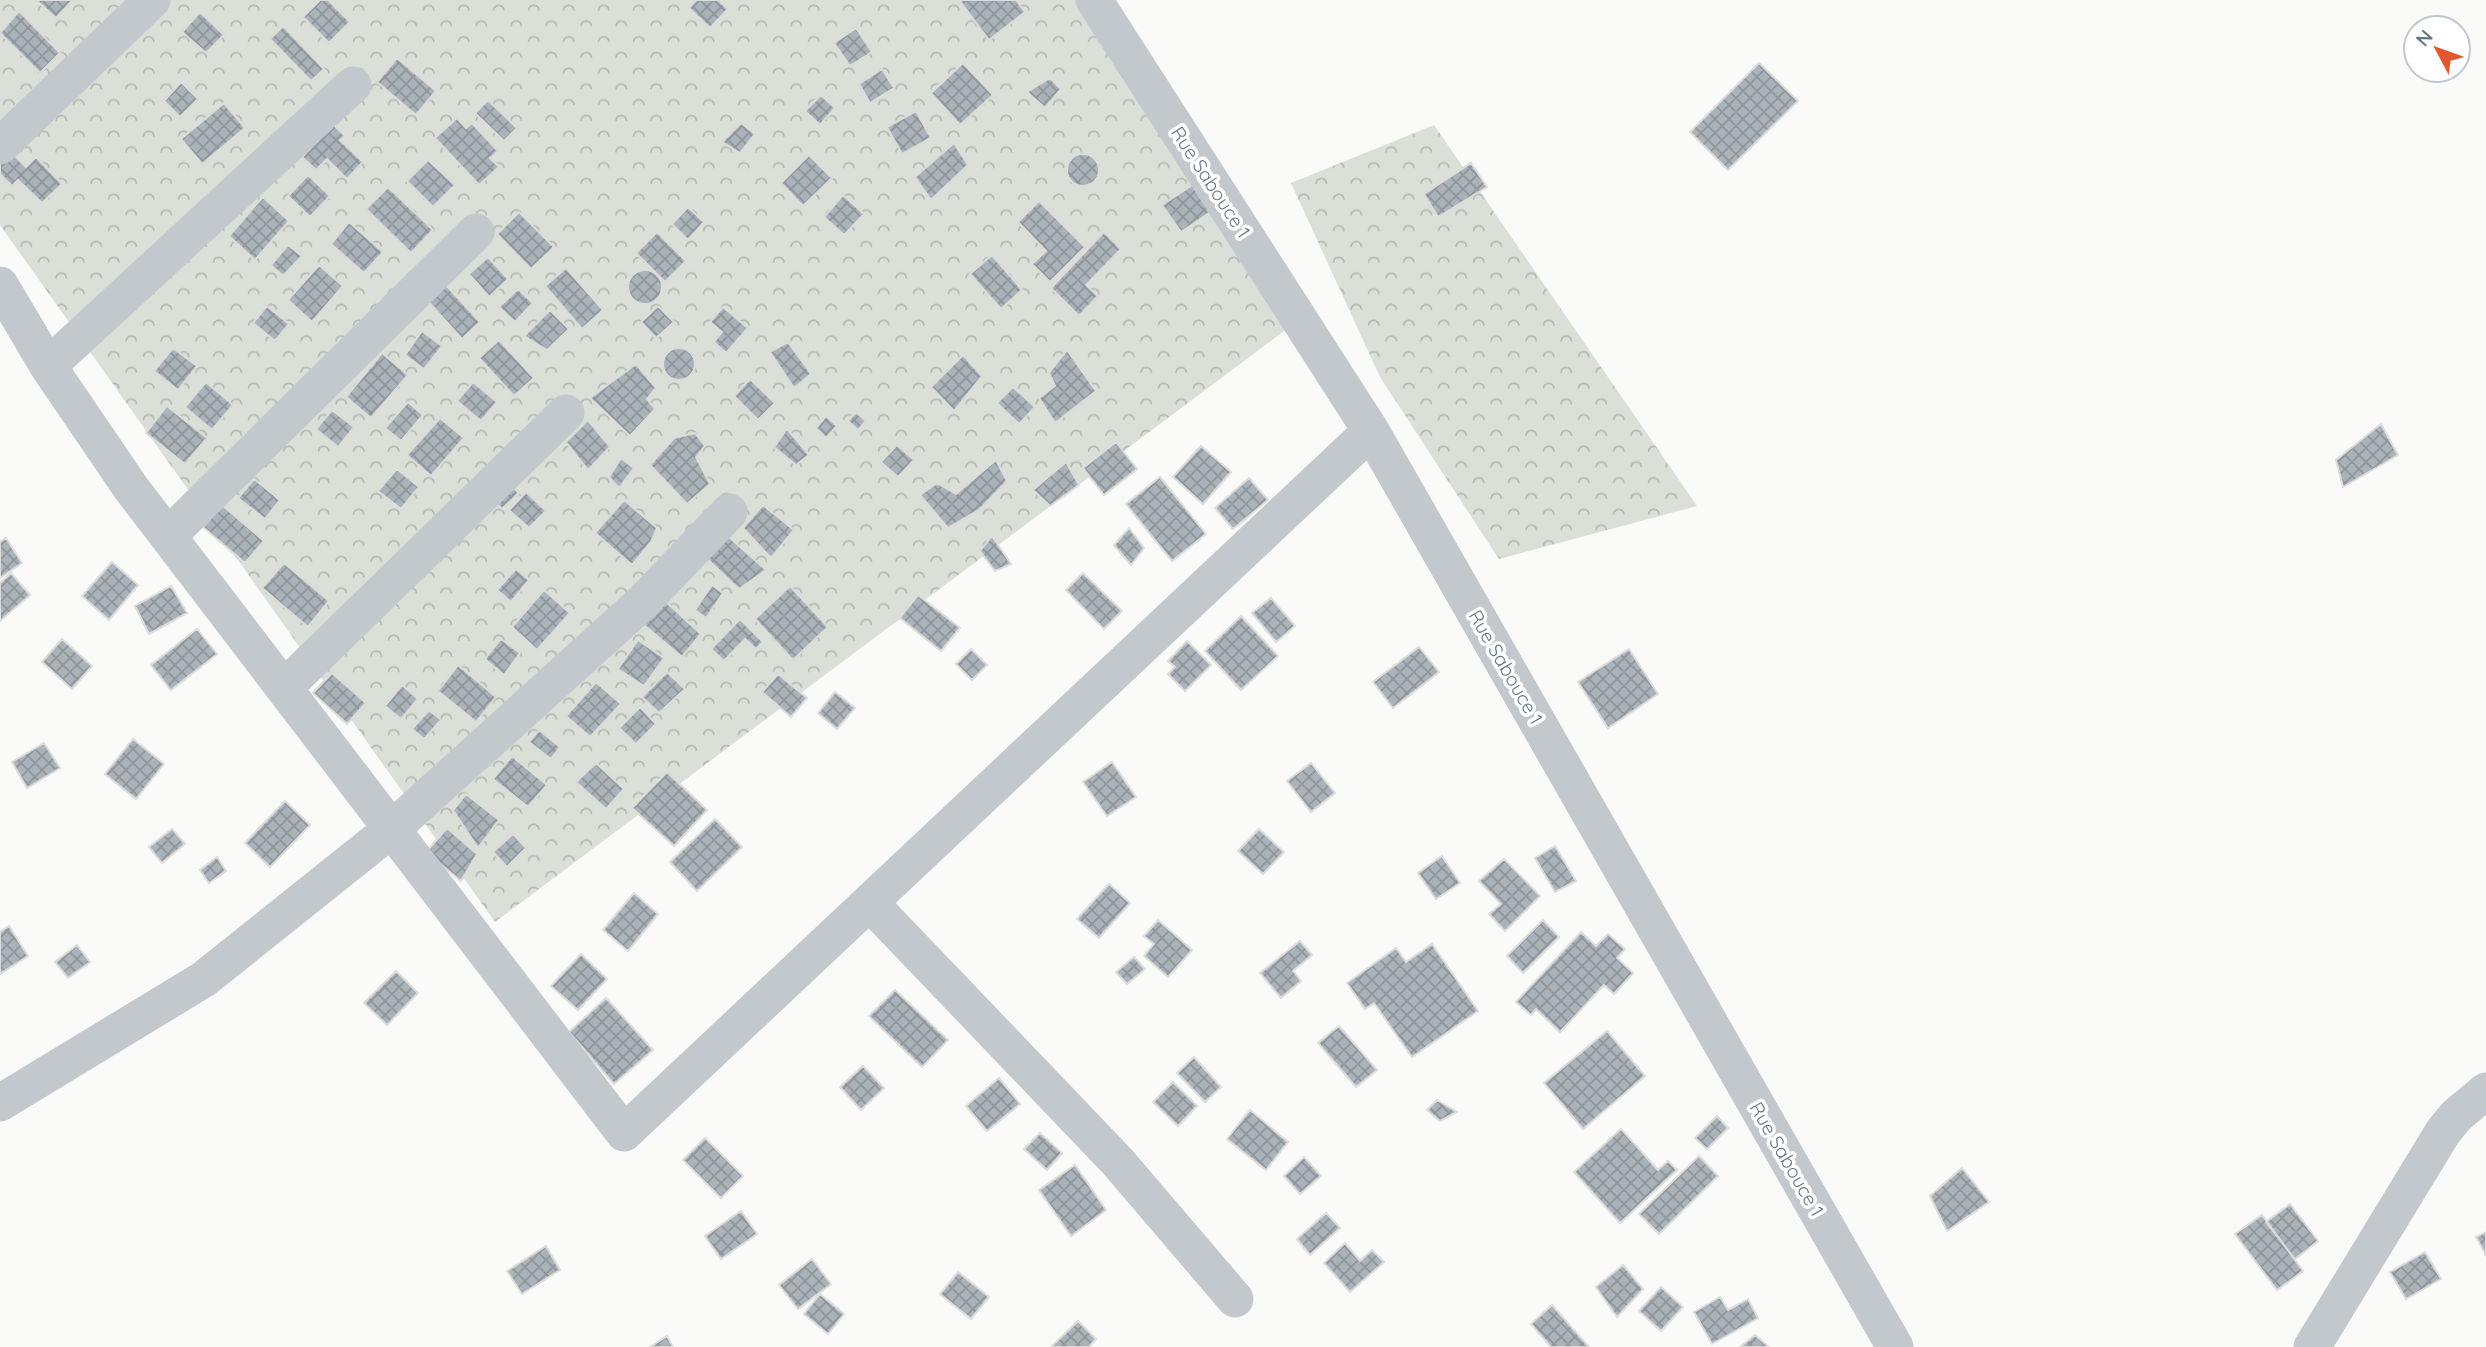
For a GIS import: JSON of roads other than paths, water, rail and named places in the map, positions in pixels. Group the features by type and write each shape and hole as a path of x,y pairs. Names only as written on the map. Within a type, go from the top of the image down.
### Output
{"street":[{"path":"0,146 152,0"},
{"name":"Rue Sabouce 1","path":"1094,0 1371,431 1895,1347"},
{"path":"48,366 353,85"},
{"path":"168,536 476,232"},
{"path":"0,285 48,366 131,488 624,1133 1371,431"},
{"path":"284,688 566,413"},
{"path":"0,1103 204,979 393,828 643,602 729,512"},
{"path":"870,902 1117,1161 1235,1299"},
{"path":"2312,1347 2443,1132 2456,1116 2486,1091"}]}
